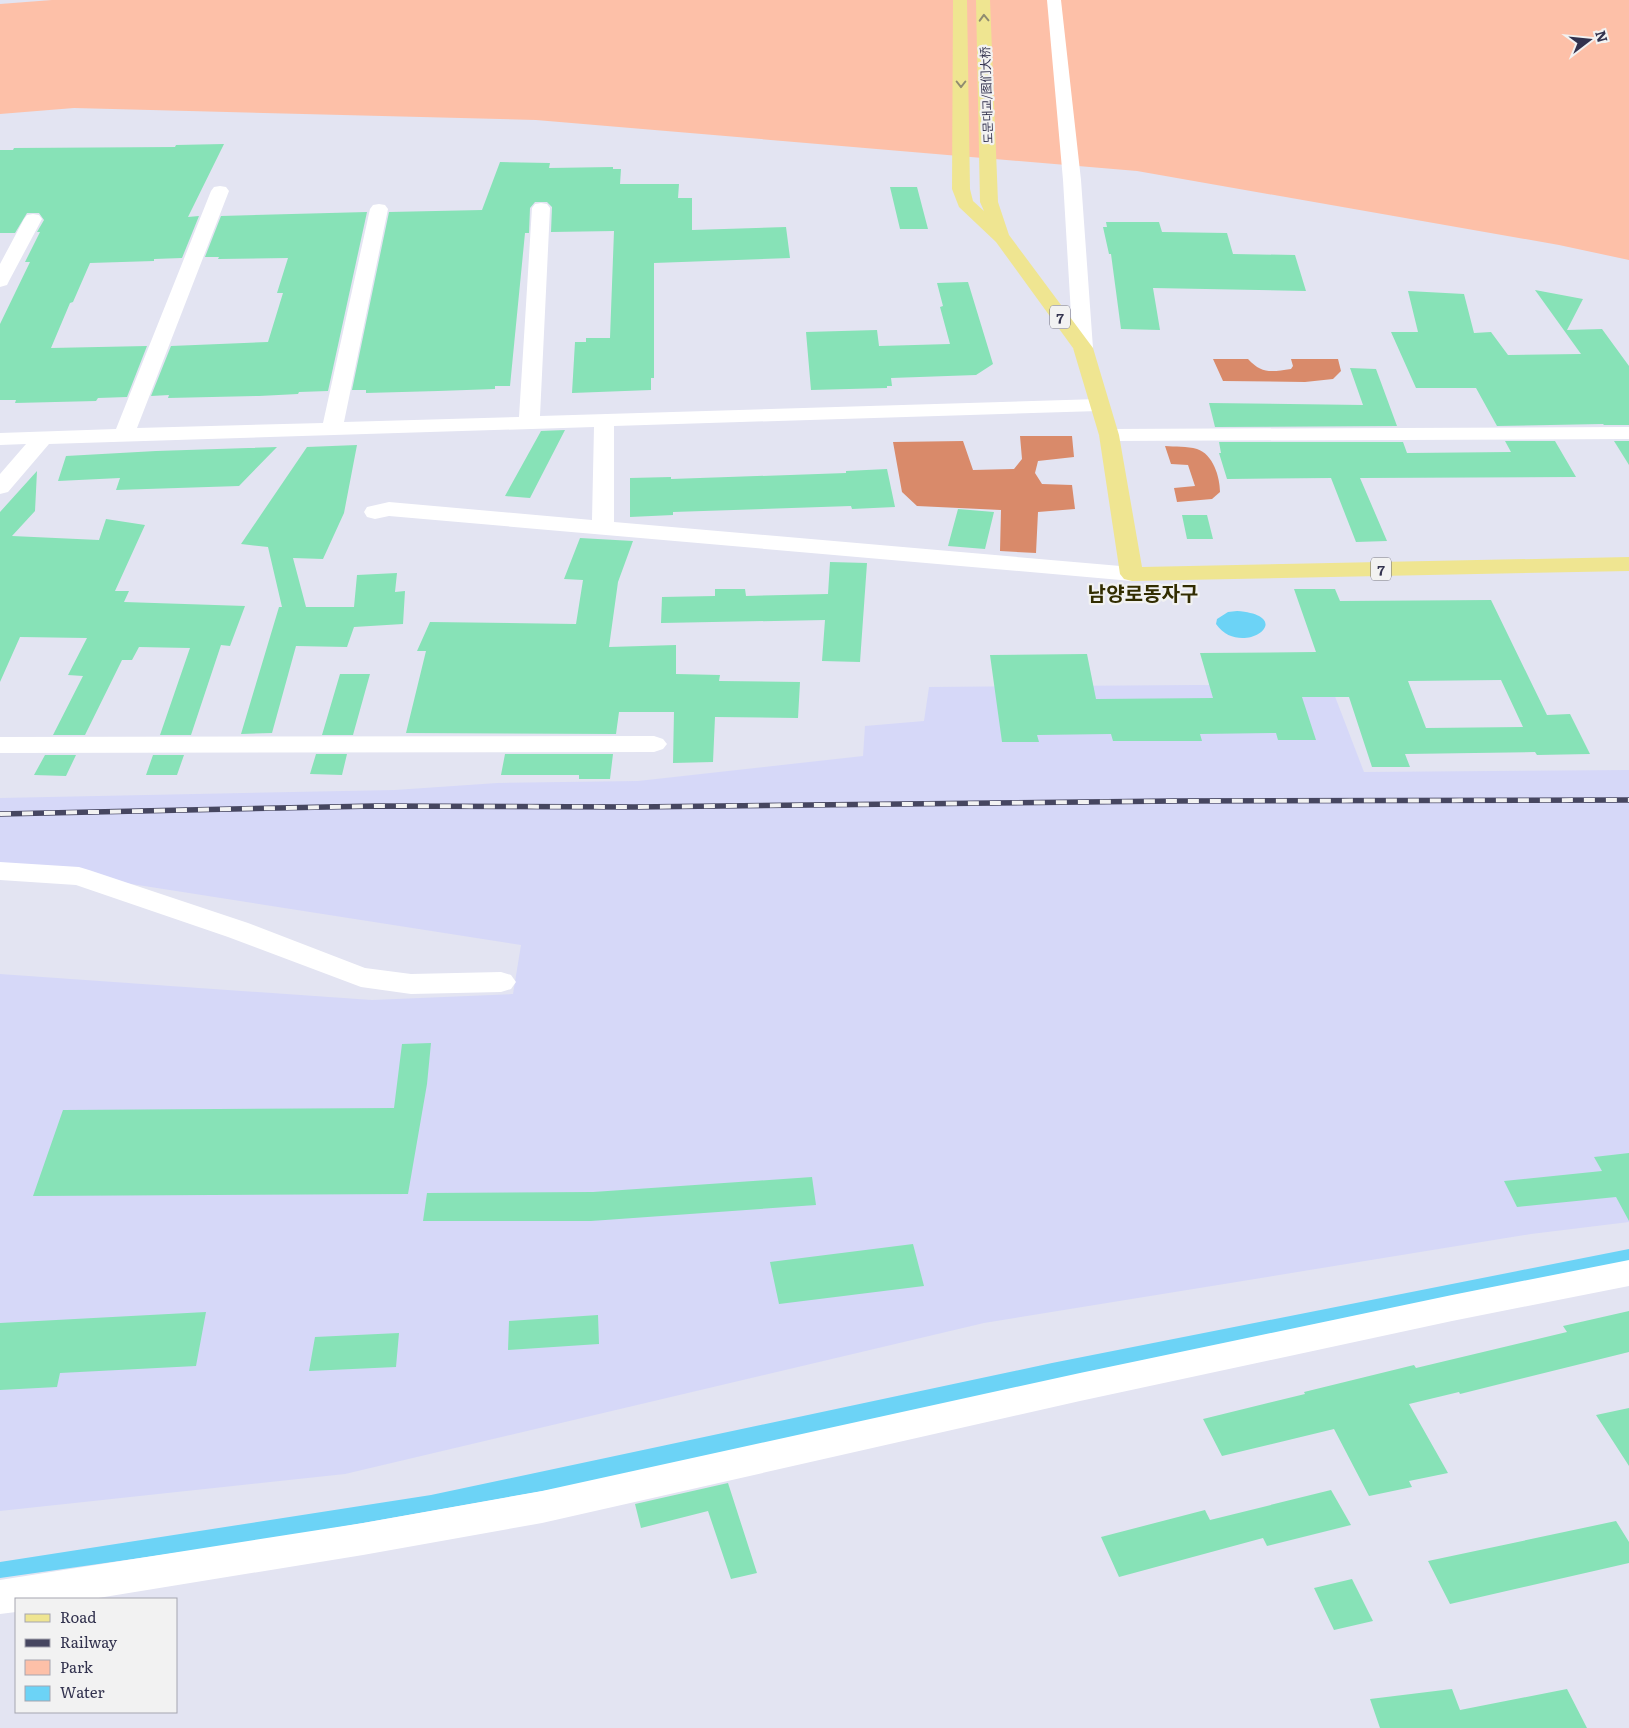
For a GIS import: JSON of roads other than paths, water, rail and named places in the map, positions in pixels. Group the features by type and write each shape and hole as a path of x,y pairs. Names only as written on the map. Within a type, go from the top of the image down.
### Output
{"main road":[{"name":"도문대교/图们大桥","path":"960,0 962,189 965,203 1002,238"},
{"name":"도문대교/图们大桥","path":"984,0 989,189 990,202 1002,238"},
{"name":"7","path":"1002,238 1083,348 1098,405 1109,436 1132,574 1629,564"}],"street":[{"path":"1054,0 1072,180 1083,348"},
{"path":"124,435 220,191"},
{"path":"529,422 541,208"},
{"path":"332,428 379,209"},
{"path":"0,281 33,219"},
{"path":"0,439 1098,405"},
{"path":"603,528 604,419"},
{"path":"1109,436 1629,433"},
{"path":"0,487 44,437"},
{"path":"375,512 389,509 1132,574"},
{"path":"0,745 654,744"},
{"path":"0,871 79,876 238,930 361,977 411,984 500,982"},
{"path":"0,1597 363,1539 542,1508 1080,1387 1452,1308 1629,1274"}],"water":[{"path":"1237,611 1255,614 1264,620 1265,627 1260,633 1251,637 1239,638 1227,634 1216,624 1217,619 1228,612"},
{"path":"1629,1249 1629,1262 594,1482 273,1539 0,1578 0,1562 431,1495 1052,1363"}],"railway":[{"path":"0,814 375,806 634,807 1174,801 1629,800"}],"district":[{"name":"남양로동자구","path":"1143,592"}]}
